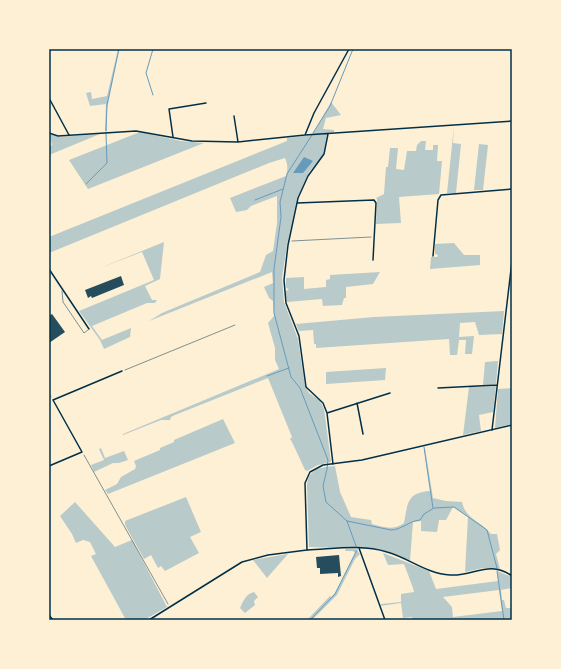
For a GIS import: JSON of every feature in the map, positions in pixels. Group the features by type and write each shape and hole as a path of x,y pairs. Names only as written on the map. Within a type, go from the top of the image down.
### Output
{"street":[{"path":"305,135 316,109 349,49"},
{"path":"49,98 69,135"},
{"path":"173,137 169,109 206,103"},
{"path":"234,116 238,142"},
{"path":"49,133 55,136 136,131 198,141 238,142 305,135 512,121"},
{"path":"328,134 324,154 306,179 297,203 284,273 285,300 298,336 306,387 323,403 326,413 333,464"},
{"path":"433,256 440,196 512,189"},
{"path":"297,203 359,200 375,201 373,260"},
{"path":"492,430 512,261"},
{"path":"49,270 89,329"},
{"path":"49,466 82,452 53,400 122,372"},
{"path":"438,388 497,385"},
{"path":"326,413 390,394"},
{"path":"357,403 363,434"},
{"path":"307,550 306,480 312,470 328,464 369,458 512,425"},
{"path":"149,620 242,562 268,555 307,550 359,548 386,552 428,570 445,575 461,574 488,568 504,571 512,576"},
{"path":"359,548 385,620"},
{"path":"49,615 53,620"}],"lane":[{"path":"63,290 62,299 64,304 84,333 89,329"}],"path":[{"path":"289,241 374,237"},
{"path":"122,372 235,325"},
{"path":"49,393 53,400"},
{"path":"82,452 169,607"}],"shaded area":[{"path":"118,49 107,109 107,131 105,131 106,104 90,106 86,93 91,92 92,99 107,96"},
{"path":"331,102 341,115 326,118 323,129 334,130 334,132 327,133 323,155 309,172 297,198 282,278 284,302 298,339 305,386 309,393 320,401 324,409 331,462 318,465 307,471 305,470 290,439 292,437 268,378 175,415 171,417 170,420 161,420 123,435 279,369 275,360 275,348 268,323 274,316 273,301 269,298 264,287 273,283 272,272 149,321 162,313 260,272 266,255 273,251 277,223 277,196 251,206 247,210 236,212 230,198 286,176 286,160 285,158 269,163 49,253 49,237 287,141 287,138 312,135"},
{"path":"454,126 453,143 461,144 456,193 447,193"},
{"path":"140,132 181,141 204,143 88,189 69,160"},
{"path":"49,134 59,137 100,134 49,155 49,147 52,145"},
{"path":"421,141 426,141 425,150 433,150 433,145 438,145 437,161 442,161 439,194 399,197 401,223 376,224 376,198 384,194 386,167 388,167 390,148 398,148 396,169 404,170 407,151 416,151 417,145"},
{"path":"479,144 488,145 483,190 474,190"},
{"path":"164,242 160,279 145,286 152,300 157,300 155,303 147,303 92,326 102,340 131,328 130,337 104,349 100,340 79,311 154,280 142,252 100,268"},
{"path":"454,243 464,255 480,255 480,265 430,269 431,257 437,257 438,255 435,254 435,244"},
{"path":"380,272 373,284 346,287 346,298 344,298 342,305 323,306 322,299 287,302 285,291 289,290 286,287 286,278 304,277 304,289 326,287 326,280 330,279 330,275"},
{"path":"504,311 502,334 479,335 475,322 460,323 459,337 474,336 472,354 465,354 466,340 459,340 457,355 450,355 449,339 316,348 316,344 314,344 313,330 299,331 296,324 374,317"},
{"path":"498,361 496,384 483,385 485,362"},
{"path":"386,368 385,380 326,384 326,372"},
{"path":"496,386 493,412 479,415 481,431 463,435 469,387"},
{"path":"512,388 512,424 495,428 498,389"},
{"path":"223,419 235,443 108,494 105,490 117,484 121,477 135,469 136,466 134,461 160,450 160,448 174,442 174,440"},
{"path":"101,448 105,458 124,451 128,460 113,463 94,472 91,465 104,460 99,449"},
{"path":"425,448 433,498 462,502 464,508 470,516 491,534 497,534 500,550 496,554 500,569 483,568 465,572 468,517 453,507 446,520 439,520 437,532 421,531 421,521 413,522 410,561 393,553 375,549 309,547 307,486 312,472 320,468 335,466 340,492 351,517 371,520 372,524 392,528 404,523 408,504 413,496 422,492 430,491"},
{"path":"186,497 201,532 190,537 199,553 165,571 161,566 158,568 151,555 144,559 125,525 125,521"},
{"path":"75,502 115,547 132,540 167,607 144,620 126,620 91,556 96,554 90,542 83,540 76,543 60,516"},
{"path":"346,549 356,549 360,554 355,559 337,595 312,620 307,620 330,596 331,597 335,593 355,553 353,551 345,551"},
{"path":"383,553 429,571 436,589 498,581 497,571 512,577 512,588 501,590 502,600 504,600 506,608 512,608 512,620 412,620 412,617 403,618 401,603 380,606 381,604 401,602 401,594 414,592 404,564 388,565","holes":["499,590 502,611 453,617 452,607 443,597"]},
{"path":"288,554 267,578 253,560"},
{"path":"254,592 258,597 254,601 255,605 245,613 240,608 247,596"}],"water":[{"path":"304,157 313,161 303,173 293,173"}],"building":[{"path":"121,276 124,285 92,298 91,296 88,298 85,290"},
{"path":"52,314 65,332 49,343 49,316"},
{"path":"339,555 341,576 338,577 338,573 320,574 320,568 317,568 316,557"}],"waterway":[{"path":"106,131 107,105 119,49"},
{"path":"153,49 146,73 153,95"},
{"path":"313,133 330,106 353,49"},
{"path":"86,184 107,163 106,133"},
{"path":"312,135 287,174 280,202 281,217 274,269 274,313 291,377 300,388 328,460 323,486 326,502 347,521 391,530 398,529 420,520 424,514 434,508 454,507 487,530 497,568"},
{"path":"255,200 283,189"},
{"path":"267,376 289,368"},
{"path":"424,447 433,508"},
{"path":"347,521 356,546"},
{"path":"310,620 335,594 357,550"},
{"path":"497,571 504,620"}]}
